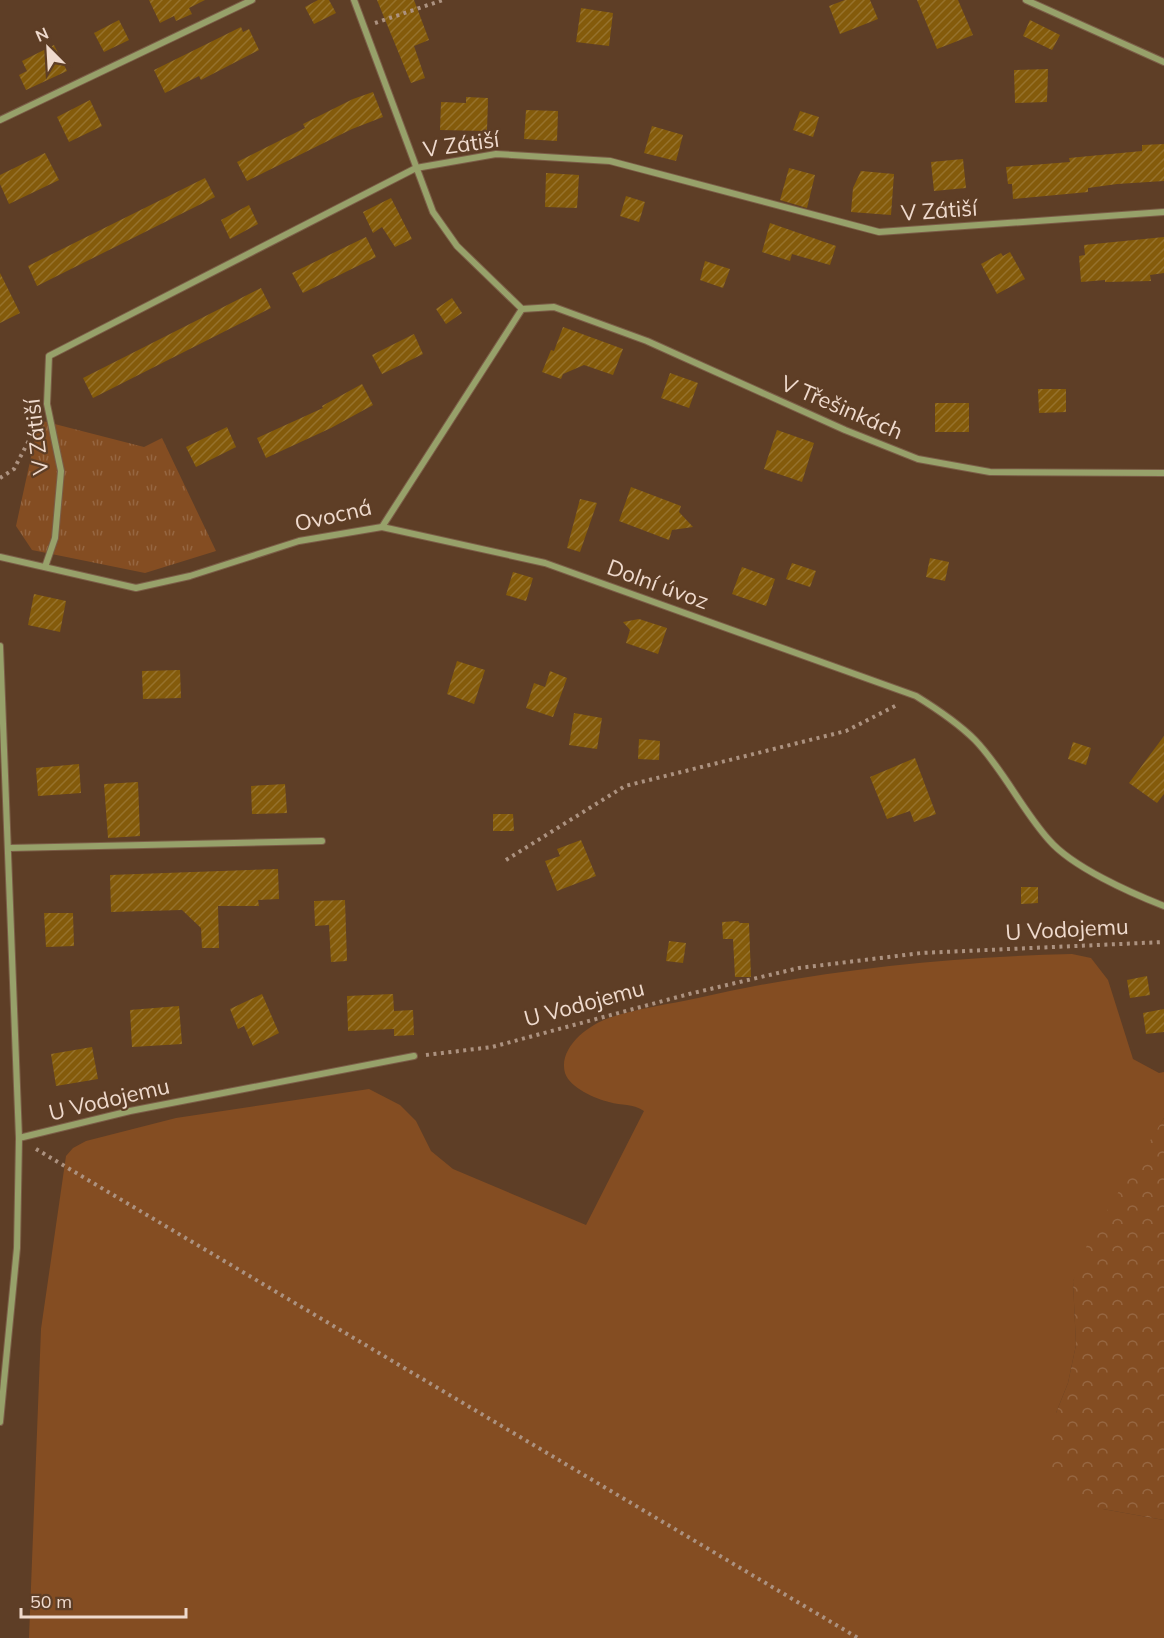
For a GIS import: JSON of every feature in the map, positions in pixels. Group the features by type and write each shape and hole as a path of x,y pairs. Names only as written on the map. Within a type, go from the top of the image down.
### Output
{"street":[{"path":"0,120 252,0"},
{"path":"354,0 434,212 457,246 522,309"},
{"path":"1026,0 1164,62"},
{"name":"V Zátiší","path":"45,567 55,538 61,471 47,405 49,356 416,168 496,154 610,161 879,232 1164,212"},
{"name":"V Třešinkách","path":"522,309 554,307 647,341 845,430 918,459 990,472 1164,473"},
{"name":"Ovocná","path":"0,557 136,588 189,576 299,541 382,527 522,309"},
{"name":"Dolní úvoz","path":"382,527 545,563 916,696 950,717 976,742 1050,842 1077,862 1126,891 1164,906"},
{"name":"U Vodojemu","path":"0,646 19,1138 17,1248 0,1422"},
{"path":"9,848 322,841"},
{"name":"U Vodojemu","path":"19,1138 130,1111 414,1056"}],"path":[{"path":"364,27 443,0"},
{"path":"0,478 14,469 47,405"},
{"path":"506,860 625,786 846,731 916,696"},
{"name":"U Vodojemu","path":"414,1056 492,1047 689,994 799,968 921,953 1164,942"},
{"path":"19,1138 858,1638"}],"green space":[{"path":"39,420 144,447 162,438 216,551 145,573 32,550 16,526"},
{"path":"1072,954 1091,958 1108,980 1133,1059 1159,1073 1164,1072 1164,1118 1073,1281 1076,1345 1068,1383 1056,1413 1103,1509 1164,1520 1164,1638 29,1638 41,1329 66,1156 73,1148 86,1141 176,1118 369,1089 400,1105 416,1121 431,1151 453,1169 586,1225 644,1111 597,1098 578,1088 568,1078 564,1064 570,1046 592,1026 609,1018 641,1009 790,980 930,962"},
{"path":"1164,1118 1164,1520 1103,1509 1076,1501 1054,1482 1047,1462 1056,1413 1068,1383 1076,1345 1073,1281 1089,1240"}],"building":[{"path":"149,0 205,0 189,8 192,14 176,21 174,16 160,23"},
{"path":"318,0 329,0 336,13 314,24 305,7"},
{"path":"377,0 414,0 429,40 414,46 425,78 411,83"},
{"path":"845,0 870,0 878,19 840,34 829,6"},
{"path":"917,0 958,0 973,35 937,49"},
{"path":"581,8 613,13 609,46 576,42"},
{"path":"119,20 129,40 104,52 94,33"},
{"path":"1030,20 1060,35 1052,50 1023,36"},
{"path":"241,27 243,32 249,29 259,50 201,80 199,76 165,93 154,70"},
{"path":"54,45 67,71 26,90 19,75 27,71 22,61"},
{"path":"1048,69 1047,102 1015,103 1014,70"},
{"path":"373,92 383,117 352,129 247,181 237,162 305,128 303,124 353,99"},
{"path":"466,97 488,98 487,131 440,130 441,102 466,103"},
{"path":"90,100 102,126 69,142 57,117"},
{"path":"526,110 558,111 557,141 524,139"},
{"path":"800,111 819,117 813,137 793,130"},
{"path":"652,126 683,135 676,161 644,153"},
{"path":"1164,144 1164,181 1117,184 1088,188 1088,192 1013,199 1012,184 1008,184 1006,167 1070,162 1069,158 1142,151 1142,145"},
{"path":"45,153 59,180 9,204 0,184 0,175"},
{"path":"963,159 966,188 934,191 931,162"},
{"path":"789,168 815,175 807,208 780,200"},
{"path":"861,171 894,174 891,215 851,212 853,188"},
{"path":"546,173 579,175 577,208 545,207"},
{"path":"205,178 215,197 37,286 28,266"},
{"path":"626,196 645,202 639,222 620,216"},
{"path":"391,198 412,239 395,247 382,227 373,233 363,212"},
{"path":"249,205 258,224 230,239 221,220"},
{"path":"770,223 836,246 830,265 792,254 790,261 762,252"},
{"path":"366,237 376,257 303,293 292,273"},
{"path":"1164,237 1164,273 1150,275 1151,281 1081,282 1079,256 1085,255 1084,245"},
{"path":"1010,252 1025,279 997,294 981,264 1001,253 1003,256"},
{"path":"705,261 730,269 723,288 700,280"},
{"path":"0,273 20,313 0,323"},
{"path":"261,288 271,308 93,398 83,378"},
{"path":"452,298 462,313 446,324 436,309"},
{"path":"563,327 623,349 613,375 584,365 563,374 561,379 542,372 551,350 554,351"},
{"path":"414,334 423,354 382,374 372,355"},
{"path":"670,373 698,383 689,408 661,398"},
{"path":"362,384 373,405 331,428 266,458 257,438 323,408 322,406"},
{"path":"1038,389 1066,389 1066,412 1039,413"},
{"path":"935,403 969,403 969,432 935,432"},
{"path":"227,427 236,447 196,467 186,447"},
{"path":"777,430 814,443 802,482 764,469"},
{"path":"631,487 681,506 679,512 693,527 672,530 669,540 619,521"},
{"path":"580,499 597,503 580,552 567,548"},
{"path":"930,558 949,562 945,581 926,577"},
{"path":"792,563 816,571 810,587 786,579"},
{"path":"742,567 775,579 766,606 732,594"},
{"path":"513,572 533,578 526,601 506,595"},
{"path":"34,594 66,601 60,632 28,625"},
{"path":"639,619 667,628 658,654 626,643 630,630 623,622"},
{"path":"457,661 485,670 474,704 447,694"},
{"path":"180,670 181,698 143,699 142,671"},
{"path":"550,671 567,678 553,717 526,708 534,683 545,687"},
{"path":"574,713 602,718 597,749 569,745"},
{"path":"1164,736 1164,794 1157,803 1129,783"},
{"path":"639,739 660,741 659,760 638,759"},
{"path":"1073,742 1091,748 1086,765 1068,759"},
{"path":"915,758 936,814 914,822 910,811 887,819 870,777"},
{"path":"79,764 81,793 38,796 36,768"},
{"path":"138,782 140,836 108,838 104,784"},
{"path":"285,784 287,813 252,814 251,786"},
{"path":"493,814 513,814 514,831 493,831"},
{"path":"581,840 596,876 557,891 545,861 560,856 557,849"},
{"path":"278,869 279,899 258,900 259,906 218,906 219,948 202,948 201,928 182,910 111,912 110,875"},
{"path":"1021,887 1038,887 1038,903 1021,904"},
{"path":"345,900 347,961 331,962 329,925 315,926 314,901"},
{"path":"44,913 73,913 74,946 46,947"},
{"path":"722,922 749,923 751,977 735,977 733,939 723,939"},
{"path":"669,941 686,943 683,963 666,961"},
{"path":"1147,976 1150,995 1130,998 1127,980"},
{"path":"262,994 279,1033 253,1046 244,1026 238,1029 230,1009"},
{"path":"393,994 394,1011 413,1010 414,1035 394,1036 394,1029 348,1031 347,996"},
{"path":"179,1006 182,1044 132,1047 130,1010"},
{"path":"1164,1009 1164,1032 1146,1034 1143,1013"},
{"path":"92,1047 98,1079 56,1086 51,1054"}]}
